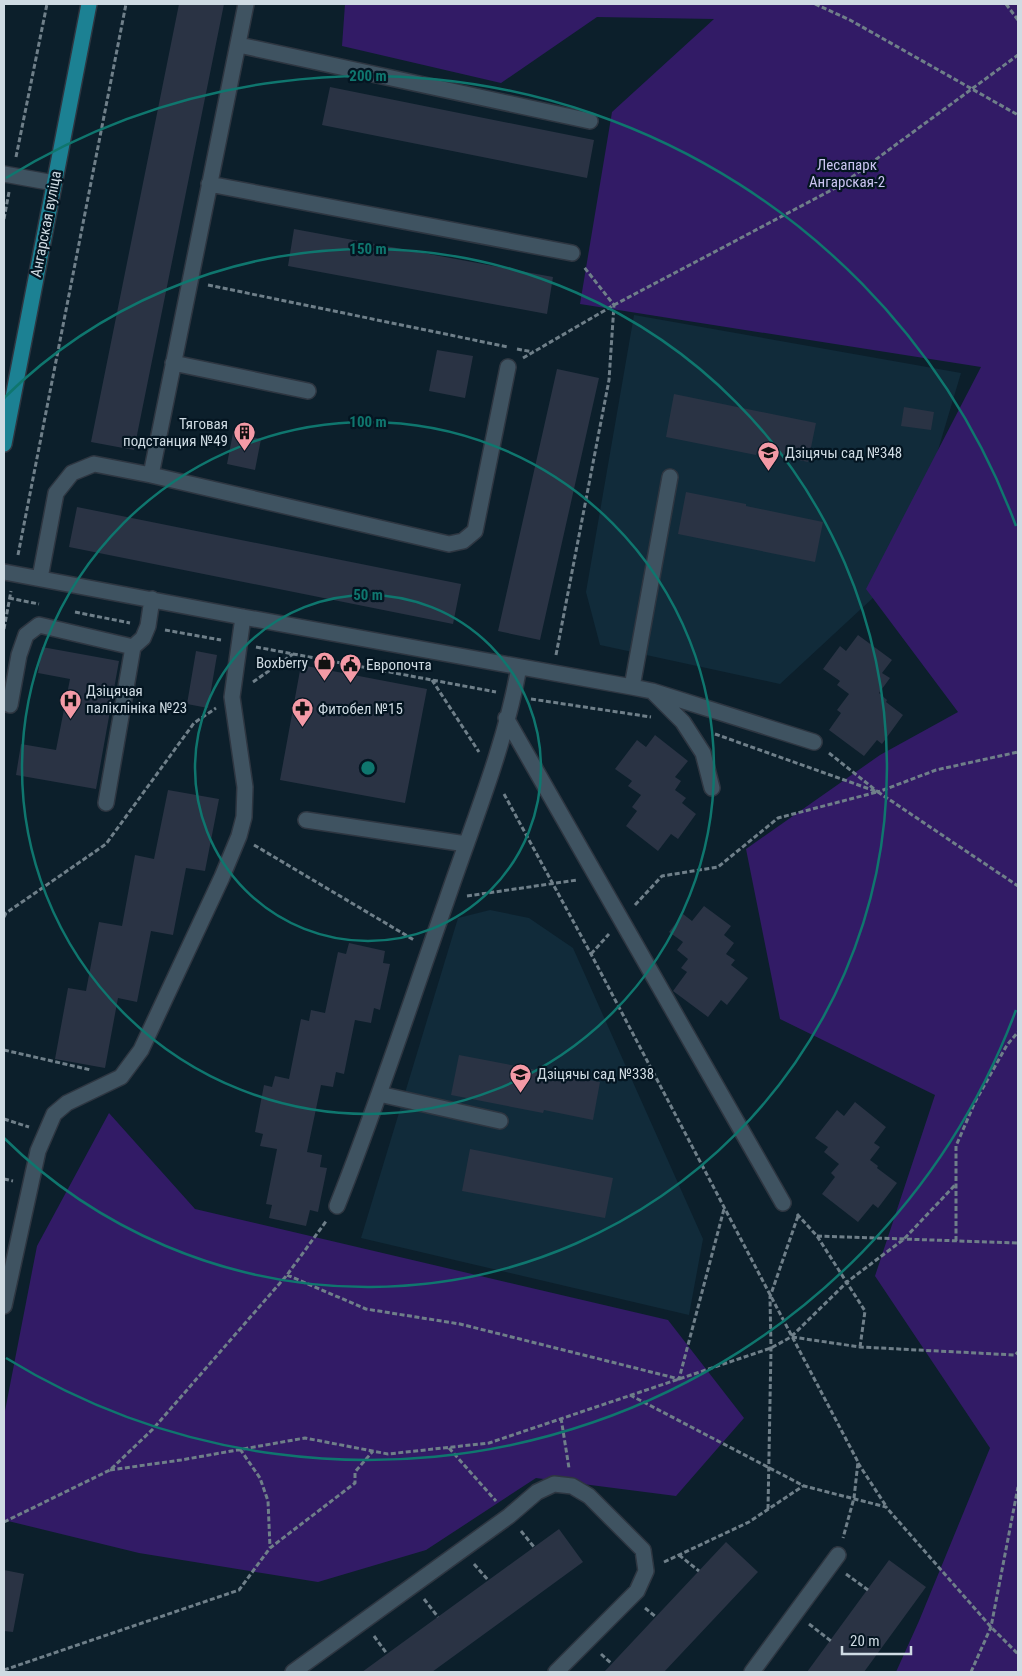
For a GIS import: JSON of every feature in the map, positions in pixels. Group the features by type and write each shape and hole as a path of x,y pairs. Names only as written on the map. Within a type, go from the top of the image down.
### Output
{"main road":[{"name":"Ангарская вуліца","path":"4,444 89,4"}],"street":[{"path":"152,475 246,4"},
{"path":"239,46 590,121"},
{"path":"8,174 54,183"},
{"path":"209,184 572,253"},
{"path":"174,363 308,391"},
{"path":"40,578 56,493 72,473 94,464 152,475 449,544 463,541 475,531 508,367"},
{"path":"632,686 670,477"},
{"path":"9,573 243,617 632,686 814,742"},
{"path":"106,802 133,647 143,638 148,626 152,599"},
{"path":"4,1306 38,1151 54,1114 67,1103 121,1077 141,1050 222,877 239,836 244,817 245,787 232,697 243,617"},
{"path":"10,705 19,655 26,635 39,625 133,647"},
{"path":"337,1206 362,1143 491,770 514,696 519,667"},
{"path":"652,691 683,722 703,753 712,788"},
{"path":"506,718 783,1203"},
{"path":"306,820 466,844"},
{"path":"379,1094 500,1121"},
{"path":"293,1672 509,1516 536,1492 554,1484 572,1486 589,1496 643,1550 646,1570 637,1591 556,1672"},
{"path":"752,1672 835,1559"}],"path":[{"path":"4,219 8,174 47,4"},
{"path":"4,629 9,598 9,573 126,4"},
{"path":"815,4 850,20 1018,115"},
{"path":"1006,4 1018,20"},
{"path":"508,367 614,306 841,185 1018,55"},
{"path":"552,673 609,380 614,306 572,253"},
{"path":"190,281 533,352"},
{"path":"9,598 46,606"},
{"path":"74,611 514,696 683,722 878,792"},
{"path":"4,917 6,913 106,844 194,723 293,654"},
{"path":"432,680 491,770 553,883 858,1462 886,1507 991,1627 1018,1654"},
{"path":"814,742 878,792 1018,886"},
{"path":"591,954 662,876 718,867 778,818 878,792 936,770 1018,752"},
{"path":"239,836 429,949"},
{"path":"447,899 597,877"},
{"path":"956,1241 956,1146 975,1102 1007,1045 1018,1032"},
{"path":"4,1050 121,1077"},
{"path":"4,1119 46,1132"},
{"path":"4,1522 110,1470 305,1438 388,1454 489,1443 771,1348 791,1337 847,1282 904,1239 956,1184"},
{"path":"783,1203 798,1215 817,1236 865,1311 860,1347"},
{"path":"110,1470 153,1429 287,1275 337,1206"},
{"path":"679,1379 724,1208"},
{"path":"768,1509 770,1297 798,1215"},
{"path":"817,1236 1018,1243"},
{"path":"287,1275 366,1308 460,1324 679,1379"},
{"path":"791,1337 860,1347 1015,1355 1018,1352"},
{"path":"630,1395 804,1486 886,1507"},
{"path":"561,1418 572,1486"},
{"path":"449,1447 509,1516"},
{"path":"240,1449 260,1478 268,1501 270,1548"},
{"path":"4,1670 239,1590 270,1548 355,1483 355,1472 374,1451"},
{"path":"858,1462 854,1498 835,1559 868,1590"},
{"path":"646,1570 749,1522 804,1486"},
{"path":"971,1672 991,1627 1018,1487"},
{"path":"1012,1518 1018,1515"},
{"path":"680,1554 699,1571"},
{"path":"795,1614 831,1640"}],"shaded area":[{"name":"Дзіцячы сад №348","path":"634,315 961,373 902,571 780,684 600,645 586,592"},
{"name":"Дзіцячы сад №338","path":"490,910 529,918 573,948 703,1239 689,1315 361,1238 458,918"}],"green space":[{"name":"Лесапарк Ангарская-2","path":"345,4 1018,4 1018,1672 896,1672 990,1448 875,1276 935,1095 780,1019 746,849 880,755 958,712 866,589 981,367 580,304 612,112 714,19 597,17 501,83 342,46"},
{"path":"109,1113 195,1209 668,1320 744,1418 676,1496 536,1478 426,1550 318,1582 139,1553 4,1520 4,1416 37,1246"}],"building":[{"path":"179,4 224,4 134,450 91,442"},
{"path":"330,87 594,140 587,178 322,125"},
{"path":"294,229 553,277 547,314 288,266"},
{"path":"437,350 473,356 465,398 429,391"},
{"path":"557,369 599,378 540,640 498,631"},
{"path":"674,394 816,423 808,462 757,451 756,455 666,437"},
{"path":"904,407 934,412 931,430 901,426"},
{"name":"Тяговая подстанция №49","path":"233,433 261,439 255,470 227,464"},
{"path":"686,492 823,522 815,562 678,534"},
{"path":"77,507 461,584 453,624 69,547"},
{"path":"858,635 892,660 882,673 890,678 879,693 887,700 886,702 903,715 882,744 877,740 864,756 829,730 841,713 837,710 849,694 837,685 840,681 823,669 840,646 846,651"},
{"name":"Дзіцячая паліклініка №23","path":"42,647 119,661 96,789 16,775 21,744 56,750 70,679 38,673"},
{"path":"196,651 217,655 208,708 187,704"},
{"path":"301,665 427,689 405,803 280,780"},
{"path":"655,735 688,761 675,777 681,781 675,790 686,798 682,803 696,814 678,839 671,834 658,851 626,826 637,811 632,807 641,795 628,786 632,781 615,769 637,740 646,747"},
{"path":"168,790 219,799 205,871 186,868 173,935 151,931 137,1002 118,998 105,1068 55,1059 68,988 86,991 99,922 122,926 135,855 154,859"},
{"path":"704,906 731,926 724,935 734,943 726,954 735,960 731,965 748,978 727,1005 721,1000 708,1017 673,991 687,972 681,968 688,959 677,950 683,942 669,932 683,914 692,921"},
{"path":"349,943 385,951 383,963 390,964 380,1010 374,1008 371,1023 355,1020 344,1074 336,1072 333,1087 321,1085 307,1152 322,1155 320,1167 327,1168 318,1212 310,1210 306,1226 269,1218 272,1205 266,1204 277,1149 260,1146 263,1134 255,1132 264,1085 272,1087 275,1076 289,1079 301,1019 309,1021 311,1010 325,1013 338,952 346,954"},
{"path":"459,1055 600,1082 593,1120 544,1110 543,1113 451,1095"},
{"path":"855,1102 886,1127 874,1143 880,1147 870,1160 878,1166 877,1168 897,1183 878,1208 873,1204 858,1222 822,1194 835,1177 831,1173 839,1164 824,1152 828,1147 815,1138 837,1110 844,1116"},
{"path":"470,1149 613,1178 605,1218 462,1191"},
{"path":"559,1529 583,1562 432,1672 362,1672"},
{"path":"726,1542 758,1572 664,1672 604,1672"},
{"path":"889,1560 926,1587 864,1672 807,1672"},
{"path":"4,1570 24,1574 13,1632 4,1631"}],"place":[{"name":"Тяговая подстанция №49","path":"244,452"},
{"name":"Дзіцячы сад №348","path":"769,472"},
{"name":"Boxberry","path":"324,682"},
{"name":"Европочта","path":"350,684"},
{"name":"Дзіцячая паліклініка №23","path":"70,719"},
{"name":"Фитобел №15","path":"302,728"},
{"name":"Дзіцячы сад №338","path":"521,1093"}]}
